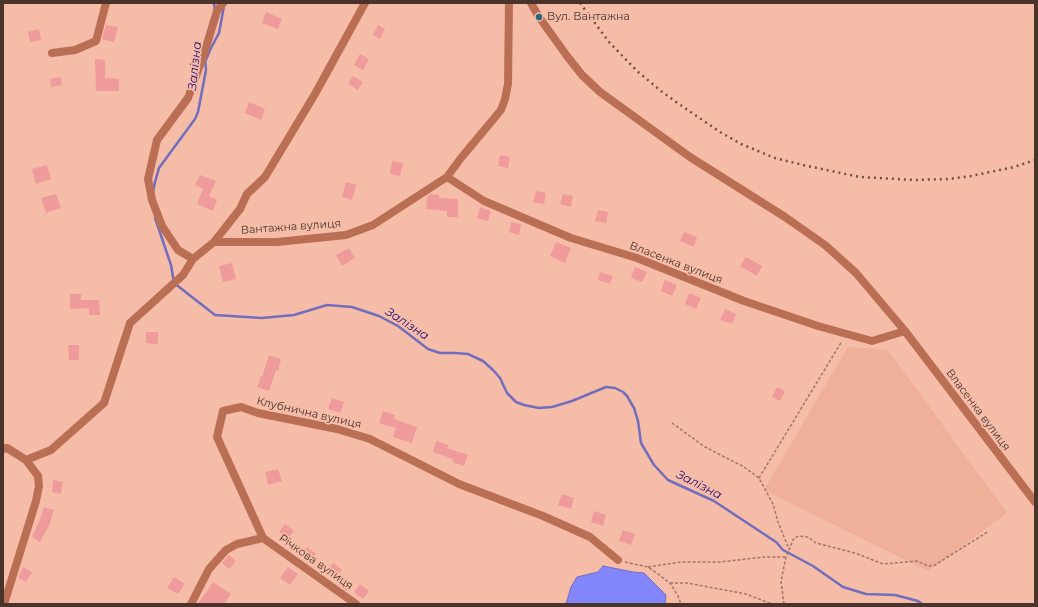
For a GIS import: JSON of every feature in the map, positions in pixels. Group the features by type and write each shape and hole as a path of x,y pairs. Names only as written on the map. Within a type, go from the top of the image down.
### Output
{"street":[{"path":"52,53 75,50 96,41 106,3"},
{"path":"192,259 178,250 162,226 152,200 148,179 157,140 188,98 218,11 224,3"},
{"name":"Вантажна вулиця","path":"26,460 51,450 104,403 130,323 183,275 192,259 214,242 240,209 248,194 265,177 315,94 365,3"},
{"name":"Вантажна вулиця","path":"214,242 277,242 346,235 373,225 447,177 467,150 501,110 508,84 509,3"},
{"path":"531,3 539,17 567,56 582,75 600,92 690,157 785,217 825,245 856,272 903,329"},
{"name":"Власенка вулиця","path":"447,177 484,201 571,238 637,258 744,301 818,326 872,341 903,329 1035,502"},
{"name":"Клубнична вулиця","path":"262,538 217,437 223,411 241,407 258,413 337,429 370,439 459,484 543,516 590,537 618,560"},
{"path":"3,449 7,448 26,460 38,476 39,486 36,501 4,604"},
{"path":"191,604 209,569 226,550 237,544 262,538"},
{"name":"Річкова вулиця","path":"262,538 356,604"}],"path":[{"path":"759,478 846,334"},
{"path":"672,423 705,447 744,466 759,478 773,504 778,522 789,549"},
{"path":"784,604 781,581 786,556 794,538 799,536 808,537 816,542 854,553 883,564 917,561 928,566 935,565 989,531"},
{"path":"648,567 680,562 720,562 786,556"},
{"path":"618,560 648,567 658,574 670,583 678,596 680,604"},
{"path":"670,583 687,583 746,594 772,604"}],"shaded area":[{"path":"848,347 888,350 1007,513 928,571 764,490"},
{"path":"603,566 644,573 666,595 665,604 566,604 571,587 577,577 598,572"}],"building":[{"path":"266,12 282,19 278,29 262,23"},
{"path":"106,25 118,27 114,42 102,39"},
{"path":"378,25 385,29 380,39 373,35"},
{"path":"39,29 41,40 30,42 28,32"},
{"path":"360,54 369,59 363,70 354,65"},
{"path":"95,59 105,60 105,78 119,79 119,91 96,91"},
{"path":"353,76 363,82 358,90 348,84"},
{"path":"61,77 62,85 51,87 50,79"},
{"path":"249,102 265,109 261,120 245,113"},
{"path":"500,155 510,157 508,168 498,166"},
{"path":"392,161 403,163 400,176 390,174"},
{"path":"47,165 51,179 36,184 32,169"},
{"path":"200,175 216,181 209,196 217,200 213,211 197,204 203,189 195,185"},
{"path":"346,182 356,185 352,200 342,197"},
{"path":"536,191 546,193 544,204 533,202"},
{"path":"56,194 61,208 46,213 41,198"},
{"path":"430,194 439,195 439,198 458,199 458,217 447,217 447,211 426,209 427,197"},
{"path":"563,194 573,196 571,207 560,204"},
{"path":"480,207 491,211 488,221 477,218"},
{"path":"598,210 608,212 606,223 595,221"},
{"path":"511,222 521,224 519,235 509,232"},
{"path":"684,232 697,237 694,247 680,241"},
{"path":"556,242 571,248 565,263 550,256"},
{"path":"349,248 355,258 342,266 336,255"},
{"path":"746,257 762,266 757,276 740,266"},
{"path":"232,263 236,279 223,282 219,266"},
{"path":"635,267 647,272 642,282 631,278"},
{"path":"600,272 613,276 610,284 598,280"},
{"path":"665,280 677,285 672,296 661,291"},
{"path":"689,293 701,298 696,309 685,304"},
{"path":"70,294 81,294 81,300 99,300 100,315 89,315 89,308 70,309"},
{"path":"725,309 736,314 732,324 720,320"},
{"path":"146,332 158,332 158,344 146,343"},
{"path":"68,345 79,345 79,360 69,360"},
{"path":"269,355 281,359 278,371 276,370 269,391 257,387"},
{"path":"777,387 785,391 780,401 772,397"},
{"path":"332,398 344,402 340,413 328,409"},
{"path":"383,411 395,415 394,419 417,427 412,443 393,437 396,428 379,423"},
{"path":"436,441 449,445 447,448 468,455 464,466 452,462 453,459 433,452"},
{"path":"278,469 282,481 268,485 265,472"},
{"path":"53,480 63,482 61,494 52,492"},
{"path":"562,494 574,498 571,509 558,505"},
{"path":"44,507 54,510 49,526 40,542 32,537"},
{"path":"594,511 606,515 603,526 591,522"},
{"path":"285,524 294,531 287,539 279,532"},
{"path":"623,530 635,534 631,545 619,541"},
{"path":"307,547 316,554 309,562 301,555"},
{"path":"229,555 236,561 229,569 222,563"},
{"path":"333,563 342,570 335,578 327,571"},
{"path":"23,567 32,572 26,582 18,578"},
{"path":"288,567 298,574 290,585 280,578"},
{"path":"174,577 185,584 178,594 167,588"},
{"path":"343,577 352,584 347,591 338,584"},
{"path":"213,582 231,594 224,604 198,604"},
{"path":"360,584 369,591 363,599 354,592"}],"waterway":[{"name":"Залізна","path":"214,3 215,11"},
{"path":"205,62 219,33 224,6"},
{"name":"Залізна","path":"153,192 159,168 195,119 198,112 206,70 205,60"},
{"name":"Залізна","path":"155,218 171,265 174,283 215,315 262,318 294,315 327,305 352,307 379,316 398,326 428,349 440,353 468,354 483,361 500,378 507,393 516,402 539,408 552,407 572,401 606,387 615,388 627,396 634,408 638,421 641,443 654,465 668,480 714,501 776,542 783,550 813,566 843,587 866,594 895,595 918,601 922,604"}],"railway":[{"path":"580,3 609,42 637,71 661,91 720,132 741,144 775,158 860,177 915,180 947,179 971,176 1014,167 1035,160"}],"place":[{"name":"Вул. Вантажна","path":"539,17"}]}
